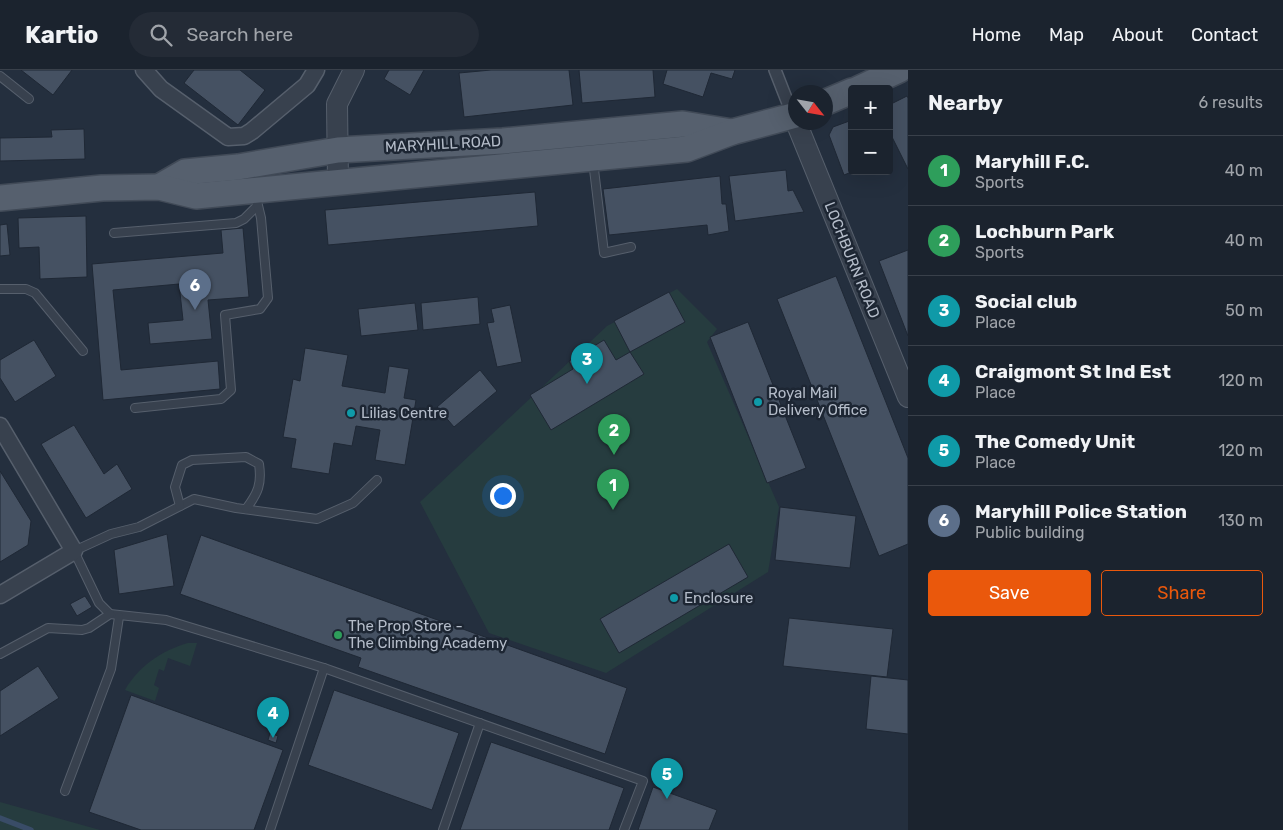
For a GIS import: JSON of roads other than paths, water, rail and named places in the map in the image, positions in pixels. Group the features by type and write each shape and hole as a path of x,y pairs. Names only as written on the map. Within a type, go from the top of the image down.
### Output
{"main road":[{"path":"867,85 899,70"},
{"path":"833,99 848,93"},
{"name":"MARYHILL ROAD","path":"0,198 102,188 159,187 185,172 254,183 338,182 687,149 732,132 788,120"},
{"name":"MARYHILL ROAD","path":"254,183 338,150 503,141 683,124 732,132"}],"street":[{"path":"144,70 161,89 228,137 244,136 252,131 307,85 316,70"},
{"path":"338,182 337,104 354,70"},
{"path":"774,70 788,102"},
{"name":"LOCHBURN ROAD","path":"800,130 908,397"},
{"path":"0,426 74,552 0,596"}],"lane":[{"path":"0,76 29,99"},
{"path":"593,157 604,253 631,247"},
{"path":"114,233 236,223 244,219 254,183"},
{"path":"135,408 221,399 226,397 231,390 225,315 260,309 268,298 261,218 254,183"},
{"path":"0,289 26,289 35,293 83,351"},
{"path":"180,506 175,487 182,465 192,460 246,457 258,464 261,479 259,490 246,509"},
{"path":"377,480 353,503 317,519 246,509 194,499 139,526 111,534 74,552 99,603 110,614 119,617 166,620 324,668 643,781 624,830"},
{"path":"0,654 48,628 82,630 89,628 110,614"},
{"path":"64,791 111,669 119,617"},
{"path":"270,830 324,668"},
{"path":"443,830 480,723"}],"waterway":[{"path":"0,818 31,830"}],"place":[{"name":"Maryhill Police Station","path":"195,310"},
{"name":"Social club","path":"587,384"},
{"name":"Royal Mail Delivery Office","path":"758,402"},
{"name":"Lilias Centre","path":"351,413"},
{"name":"Lochburn Park","path":"614,455"},
{"name":"Maryhill F.C.","path":"613,510"},
{"name":"Enclosure","path":"674,598"},
{"name":"The Prop Store - The Climbing Academy","path":"338,635"},
{"name":"Craigmont St Ind Est","path":"273,738"},
{"name":"The Comedy Unit","path":"667,799"}]}
